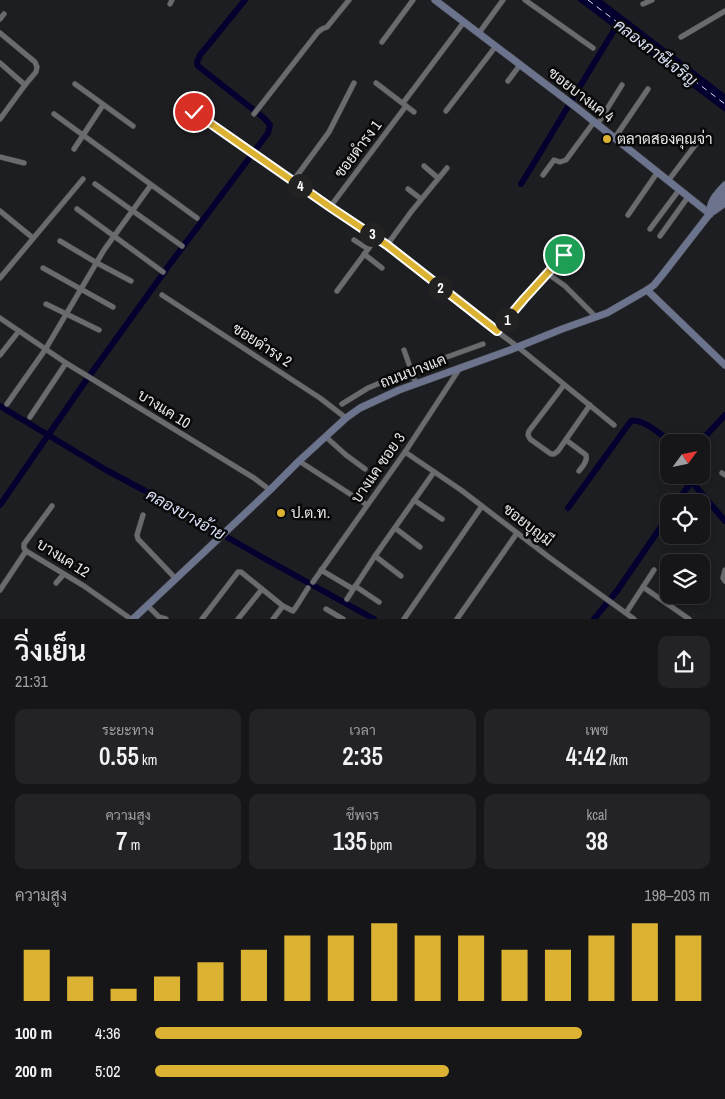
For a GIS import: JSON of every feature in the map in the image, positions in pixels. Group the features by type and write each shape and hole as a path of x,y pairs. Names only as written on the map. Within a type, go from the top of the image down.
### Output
{"main road":[{"name":"ซอยบางแค 4","path":"435,0 710,214"},
{"path":"710,214 709,207 711,203 725,185"},
{"name":"ถนนบางแค","path":"132,619 216,542 299,461 346,418 360,408 416,384 518,347 562,328 607,313 654,285 724,199"},
{"path":"646,290 725,364"}],"street":[{"path":"254,114 318,32 327,27 349,0"},
{"path":"382,42 413,0"},
{"path":"479,33 503,0"},
{"path":"525,0 594,48"},
{"path":"643,4 652,0"},
{"path":"681,37 725,11"},
{"name":"ซอยดำรง 1","path":"330,207 464,22"},
{"path":"0,33 35,62 37,67 36,72 0,119"},
{"path":"446,111 496,46"},
{"path":"0,63 25,85"},
{"path":"508,81 520,65"},
{"path":"293,181 329,132 354,82"},
{"path":"376,83 414,112"},
{"path":"75,84 133,126"},
{"path":"544,174 554,160 560,162 566,160 595,124 622,85"},
{"path":"614,139 648,89"},
{"path":"74,149 103,105"},
{"path":"194,112 330,207 377,237 614,425"},
{"path":"54,114 197,218"},
{"path":"668,181 696,144"},
{"path":"0,157 24,163"},
{"path":"424,166 438,178"},
{"path":"387,245 447,168"},
{"path":"628,215 657,173"},
{"path":"0,278 83,179"},
{"path":"96,184 182,246"},
{"path":"7,404 46,350 114,236 152,185"},
{"path":"408,188 422,199"},
{"path":"650,229 679,190"},
{"path":"660,236 688,197"},
{"path":"77,209 163,272"},
{"path":"0,211 33,238"},
{"path":"337,291 377,237"},
{"path":"354,240 368,249"},
{"path":"60,241 132,281"},
{"path":"364,254 382,268"},
{"path":"497,331 564,255"},
{"path":"43,268 113,308"},
{"path":"547,273 568,289 596,317"},
{"name":"ซอยดำรง 2","path":"162,295 320,398 346,418"},
{"path":"46,304 99,330"},
{"name":"บางแค 10","path":"0,318 66,363 254,478 270,490"},
{"path":"0,356 18,331"},
{"path":"342,404 368,388 483,344"},
{"path":"404,350 416,384"},
{"path":"30,416 66,363"},
{"name":"บางแค ซอย 3","path":"313,582 405,452 461,367"},
{"path":"564,385 529,430 530,439 550,454 554,454 590,406"},
{"path":"326,437 346,455 366,469"},
{"path":"566,440 586,455 586,462 579,471"},
{"name":"ซอยบุญมี","path":"405,452 482,506 634,619"},
{"path":"299,461 367,505"},
{"path":"347,599 434,472"},
{"path":"414,500 442,519"},
{"name":"บางแค 12","path":"52,506 24,544 26,551 84,586 132,619"},
{"path":"404,619 482,506"},
{"path":"143,515 137,535 138,539 176,579"},
{"path":"395,528 420,547"},
{"path":"457,619 517,533"},
{"path":"0,590 26,551"},
{"path":"375,556 401,576"},
{"path":"321,570 379,602"},
{"path":"626,613 654,570"},
{"path":"725,570 723,578 725,581"},
{"path":"202,619 238,572 262,588 283,606 293,611 308,588"},
{"path":"56,583 64,574"},
{"path":"643,587 689,619"},
{"path":"238,619 262,588"},
{"path":"148,606 159,617 166,619"},
{"path":"273,619 283,606"},
{"path":"326,609 343,619"}],"water":[{"name":"คลองภาษีเจริญ","path":"577,0 602,0 725,94 725,112"}],"waterway":[{"path":"0,505 170,264 268,133 270,125 264,118 198,66 197,62 200,55 245,0"},
{"name":"คลองภาษีเจริญ","path":"521,184 618,24"},
{"name":"คลองบางอ้าย","path":"0,406 106,470 374,619"},
{"path":"707,434 725,415"},
{"path":"568,508 631,421 646,424 661,434"},
{"path":"683,494 689,484"},
{"path":"694,484 725,521"},
{"path":"594,619 617,591 660,528"}],"ferry route":[{"path":"588,0 725,104"}],"place":[{"name":"ตลาดสองคุณจ่า","path":"607,139"},
{"name":"ป.ต.ท.","path":"281,513"}],"route":[{"path":"194,112 330,207 377,237 497,331 564,255"}]}
